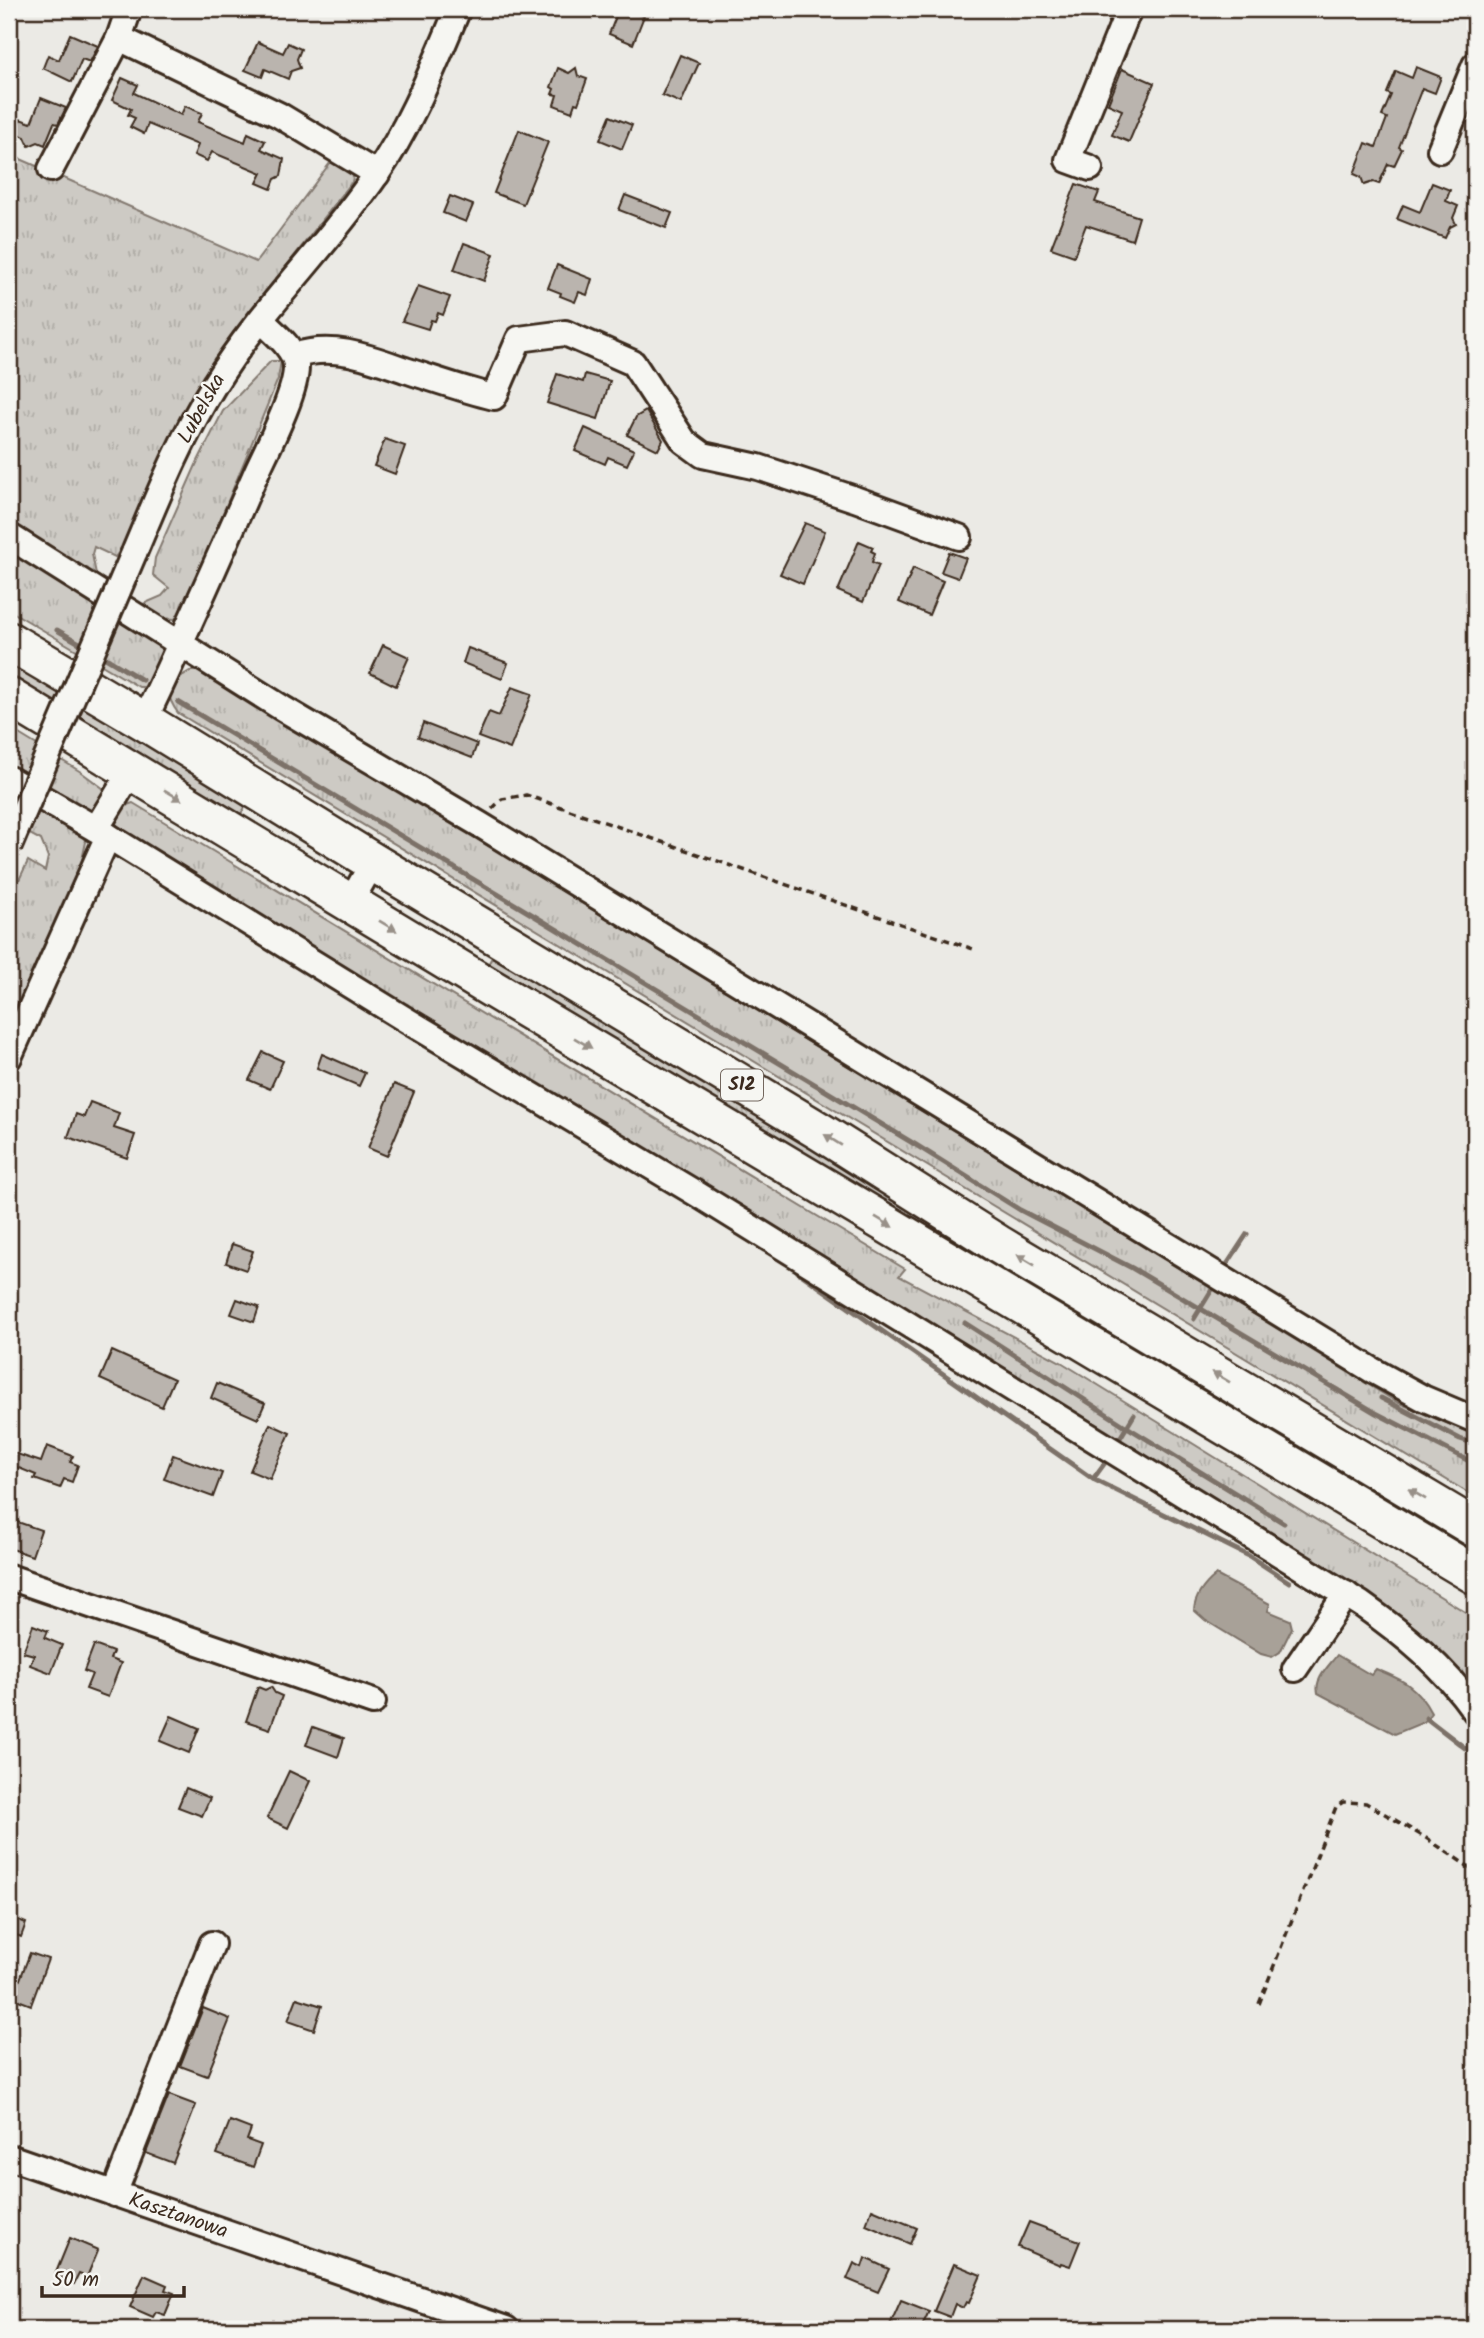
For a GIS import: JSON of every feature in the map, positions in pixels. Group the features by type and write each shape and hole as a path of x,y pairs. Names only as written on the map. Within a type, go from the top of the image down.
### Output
{"highway":[{"name":"S12","path":"9,641 809,1125 998,1244 1475,1528"},
{"name":"S12","path":"9,697 1475,1575"}],"street":[{"path":"51,169 119,38 129,9"},
{"name":"Lubelska","path":"14,856 134,553 166,477 202,405 261,320 377,174 407,123 458,9"},
{"path":"1090,168 1068,160 1129,9"},
{"path":"119,38 279,115 377,174"},
{"path":"1440,150 1475,65"},
{"path":"144,721 181,645 295,379 294,356 261,320"},
{"path":"294,356 307,351 331,350 364,355 494,397 519,339 565,334 633,363 684,441 703,454 770,471 959,537"},
{"path":"9,536 282,708 479,824 1372,1370 1423,1398 1475,1420"},
{"path":"9,1057 102,833 132,770"},
{"path":"9,779 709,1201 1346,1594 1393,1626 1436,1663 1475,1711"},
{"path":"350,902 373,862"},
{"path":"9,1577 373,1702"},
{"path":"1295,1669 1346,1594"},
{"path":"114,2194 212,1944"},
{"name":"Kasztanowa","path":"9,2157 506,2329"}],"path":[{"path":"479,824 502,799 527,795 974,949"},
{"path":"9,888 14,856"},
{"path":"1259,2004 1336,1807 1343,1801 1366,1803 1475,1871"}],"green space":[{"path":"9,154 256,262 336,155 354,172 352,182 221,350 160,460 122,548 115,557 94,547 92,554 97,579 9,522"},
{"path":"271,361 281,361 278,379 183,611 175,619 162,618 141,605 162,596 169,588 153,575 155,558 223,411"},
{"path":"9,547 152,639 161,648 164,657 149,687 139,687 9,610"},
{"path":"9,663 246,806 238,818 9,680"},
{"path":"190,671 203,671 1397,1402 1475,1435 1475,1497 178,713 170,699 170,688"},
{"path":"9,728 104,789 103,803 93,813 79,810 9,768"},
{"path":"9,791 80,832 86,842 79,873 9,1027 9,901 28,861 45,871 48,857 41,840 9,823"},
{"path":"133,803 905,1269 899,1276 1061,1362 1475,1618 1475,1695 1109,1439 622,1134 117,831 119,814 124,807"},
{"path":"494,954 1475,1548 1475,1566 486,968"}],"shaded area":[{"path":"1216,1575 1270,1604 1268,1611 1290,1620 1292,1628 1280,1652 1272,1657 1261,1654 1205,1620 1194,1610 1201,1590"},
{"path":"1337,1655 1371,1675 1376,1669 1402,1681 1415,1690 1431,1713 1424,1722 1395,1734 1318,1693 1320,1678"}],"building":[{"path":"619,9 644,16 633,44 609,34"},
{"path":"70,34 98,46 90,62 82,59 72,82 43,68 48,55 59,60"},
{"path":"258,42 283,53 288,43 301,49 297,59 300,68 291,71 288,79 265,69 262,77 245,70"},
{"path":"680,55 699,63 681,103 662,95"},
{"path":"1416,67 1441,77 1435,93 1422,88 1394,166 1388,164 1379,184 1373,182 1364,185 1361,177 1354,174 1366,143 1376,147 1387,118 1382,116 1391,95 1387,93 1396,71 1412,78"},
{"path":"558,68 569,73 576,68 578,76 587,79 578,104 575,103 572,112 554,105 557,95 552,94 554,89 551,87"},
{"path":"1122,69 1154,83 1129,142 1112,135 1122,110 1108,104"},
{"path":"122,78 138,85 134,93 181,115 185,106 202,113 198,122 245,142 248,133 265,141 261,149 284,159 281,176 275,179 271,189 257,183 262,173 212,152 207,161 194,155 198,145 148,124 144,134 130,127 135,118 128,115 131,109 112,100"},
{"path":"41,98 66,108 58,124 54,123 45,145 38,142 29,146 25,137 15,133 20,119 31,123"},
{"path":"610,116 632,125 622,149 600,140"},
{"path":"519,130 548,142 523,204 494,193"},
{"path":"1432,183 1450,190 1446,201 1458,206 1453,218 1456,224 1450,227 1445,238 1397,219 1403,205 1420,212"},
{"path":"1076,184 1099,192 1095,202 1139,217 1132,240 1086,225 1074,256 1051,248"},
{"path":"625,195 672,213 666,228 619,210"},
{"path":"450,196 473,205 466,222 443,213"},
{"path":"464,243 494,254 484,281 454,270"},
{"path":"557,265 592,279 587,295 579,292 575,302 548,288"},
{"path":"418,286 450,297 443,315 438,313 435,321 431,320 428,329 402,321"},
{"path":"557,374 583,382 585,374 610,381 598,419 547,403"},
{"path":"646,411 663,440 658,450 627,435 636,417"},
{"path":"585,428 634,450 627,465 608,457 605,464 575,451"},
{"path":"385,439 405,446 395,474 374,466"},
{"path":"805,523 825,531 803,584 780,574"},
{"path":"859,541 873,547 871,551 875,553 872,562 879,565 863,602 838,591"},
{"path":"949,552 966,558 958,578 941,572"},
{"path":"913,568 943,581 929,615 899,602"},
{"path":"383,645 409,657 396,686 370,673"},
{"path":"468,648 508,663 502,679 463,663"},
{"path":"512,687 532,694 510,749 478,737 489,712 499,716"},
{"path":"423,723 477,744 472,758 418,737"},
{"path":"263,1052 283,1061 270,1089 249,1080"},
{"path":"322,1054 365,1073 359,1086 317,1068"},
{"path":"394,1084 414,1092 387,1156 368,1148"},
{"path":"90,1102 119,1113 114,1128 135,1135 127,1158 68,1137 76,1114 84,1117"},
{"path":"232,1244 253,1251 246,1270 226,1263"},
{"path":"237,1299 259,1307 254,1322 231,1314"},
{"path":"112,1351 174,1379 162,1407 100,1379"},
{"path":"217,1383 265,1403 258,1419 211,1398"},
{"path":"270,1424 290,1433 270,1479 250,1471"},
{"path":"47,1446 73,1456 70,1462 78,1465 72,1482 64,1479 60,1488 34,1479 36,1475 9,1464 11,1452 41,1462"},
{"path":"173,1455 222,1473 213,1497 164,1479"},
{"path":"9,1519 41,1530 32,1556 9,1548"},
{"path":"33,1625 48,1631 45,1638 62,1645 51,1673 30,1665 34,1655 23,1652"},
{"path":"94,1645 113,1652 110,1659 121,1663 108,1697 86,1689 92,1674 84,1671"},
{"path":"258,1687 265,1690 271,1687 275,1693 282,1696 270,1729 246,1721"},
{"path":"171,1716 199,1728 189,1753 160,1741"},
{"path":"313,1727 344,1738 338,1757 306,1745"},
{"path":"289,1771 310,1781 288,1828 267,1818"},
{"path":"186,1788 210,1798 202,1816 178,1807"},
{"path":"9,1916 26,1923 21,1937 9,1932"},
{"path":"30,1953 48,1959 31,2005 13,1998"},
{"path":"297,1998 322,2006 314,2030 288,2021"},
{"path":"203,2008 230,2019 207,2076 180,2066"},
{"path":"169,2095 196,2105 173,2163 146,2153"},
{"path":"230,2121 251,2129 247,2140 261,2145 253,2167 217,2154"},
{"path":"872,2209 917,2228 910,2244 866,2225"},
{"path":"1029,2222 1080,2241 1070,2266 1060,2265 1018,2247"},
{"path":"70,2238 98,2250 87,2277 79,2274 74,2284 55,2275"},
{"path":"865,2258 889,2269 878,2292 847,2279 854,2263 862,2267"},
{"path":"954,2264 981,2275 969,2303 966,2302 963,2308 955,2304 950,2317 934,2311"},
{"path":"144,2275 167,2285 165,2290 174,2293 165,2315 156,2312 153,2317 130,2307"},
{"path":"901,2300 929,2311 921,2329 888,2329"}],"waterway":[{"path":"57,630 88,648"},
{"path":"99,654 142,680"},
{"path":"178,702 1020,1210 1132,1268 1376,1413 1475,1464"},
{"path":"1222,1272 1247,1234"},
{"path":"798,1272 1093,1479 1249,1556 1289,1582"},
{"path":"1194,1319 1216,1283"},
{"path":"965,1323 1284,1523"},
{"path":"1381,1398 1460,1439 1475,1444"},
{"path":"1120,1438 1134,1415"},
{"path":"1093,1479 1104,1464"},
{"path":"1426,1718 1465,1748 1475,1752"}]}
